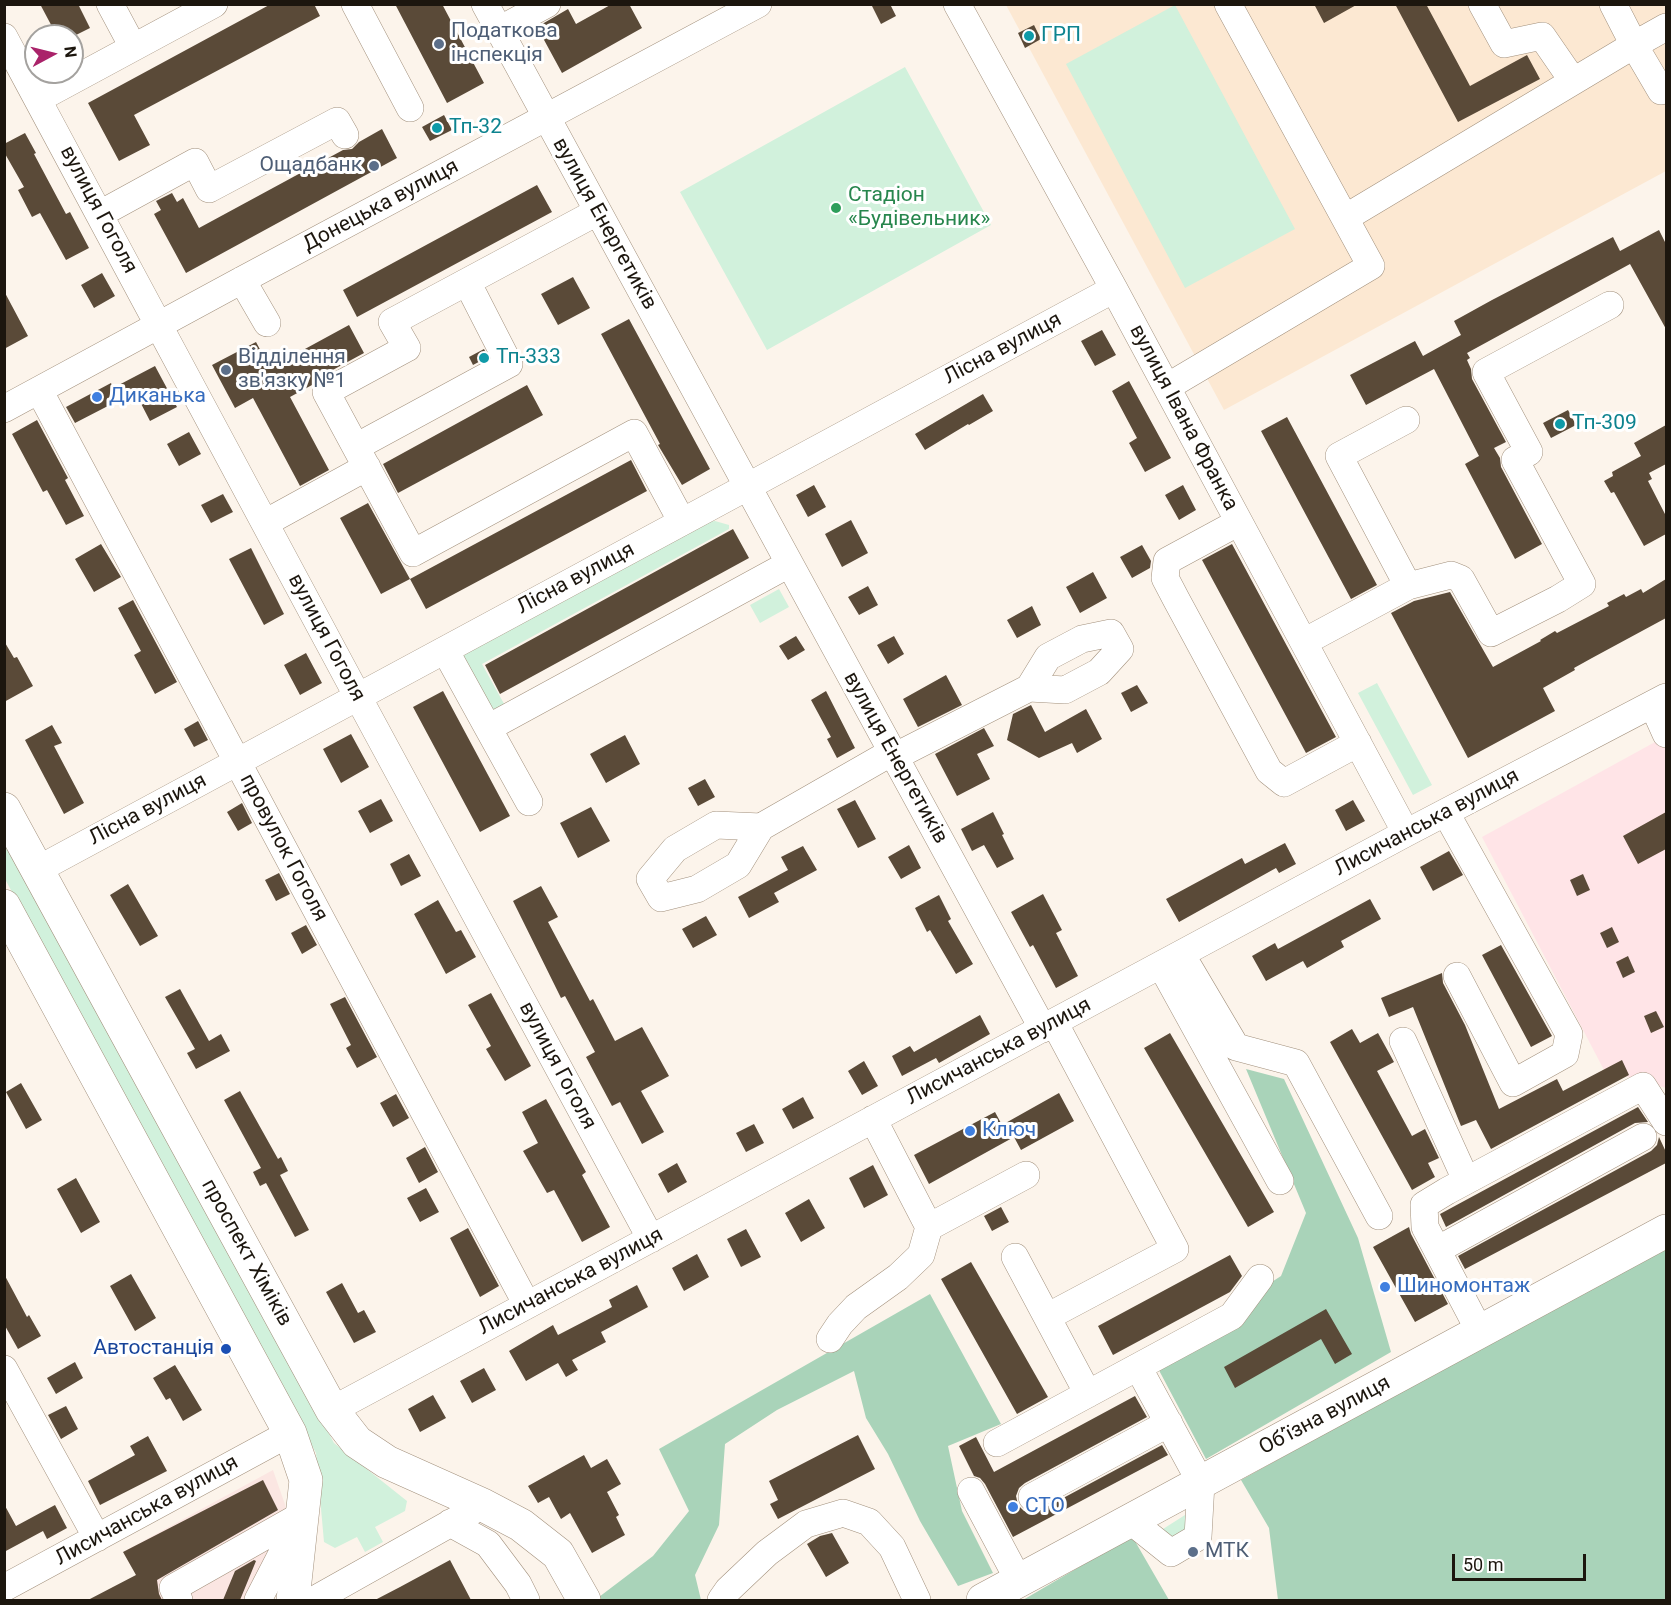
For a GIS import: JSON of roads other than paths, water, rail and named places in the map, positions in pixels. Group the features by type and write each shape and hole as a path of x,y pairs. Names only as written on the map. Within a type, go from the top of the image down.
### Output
{"main road":[{"name":"проспект Хіміків","path":"4,809 332,1410 357,1442 387,1462 522,1525 558,1554 584,1600"},
{"path":"4,906 290,1433 306,1480 302,1515 313,1599"},
{"name":"Об’їзна вулиця","path":"983,1600 1666,1231"}],"street":[{"path":"110,4 133,48"},
{"path":"38,99 213,4"},
{"path":"355,4 410,108"},
{"name":"вулиця Енергетиків","path":"485,4 893,754 1175,1249 1047,1317"},
{"path":"499,30 547,4"},
{"name":"Донецька вулиця","path":"4,409 758,4"},
{"name":"вулиця Івана Франка","path":"957,4 1114,289 1406,833"},
{"path":"1167,387 1371,266 1228,4"},
{"path":"1482,4 1504,44 1542,36 1574,81"},
{"path":"1613,4 1634,45 1665,94"},
{"path":"1345,218 1666,27"},
{"name":"вулиця Гоголя","path":"4,37 651,1239"},
{"path":"100,214 195,162 209,189 337,121 345,135"},
{"path":"597,212 392,322 407,348 326,392 413,553 634,433 682,522"},
{"path":"242,280 267,323"},
{"path":"265,523 361,457 509,364 467,282"},
{"name":"Лісна вулиця","path":"37,870 1114,289"},
{"path":"1304,642 1408,586 1451,575 1461,579 1491,633 1558,599 1582,584 1515,460 1529,452 1486,372 1610,305"},
{"name":"провулок Гоголя","path":"39,390 527,1305"},
{"path":"1406,420 1339,456 1408,586"},
{"path":"1239,522 1167,561 1165,578 1171,601 1269,771 1284,783 1358,743"},
{"path":"488,728 789,564"},
{"path":"761,826 893,754 1029,688 1065,690 1099,672 1127,653 1112,633 1082,639 1048,657 1029,688"},
{"path":"446,650 529,802"},
{"path":"1660,701 1666,734"},
{"name":"Лисичанська вулиця","path":"332,1410 1406,833 1660,701"},
{"path":"1446,813 1569,1034 1565,1054 1514,1083 1457,976"},
{"path":"1171,959 1280,1181"},
{"path":"1171,959 1236,1047 1296,1063 1379,1216"},
{"path":"1403,1041 1466,1180"},
{"path":"1480,1332 1425,1227 1424,1205 1466,1180 1643,1086 1666,1122"},
{"path":"830,1339 856,1306 898,1277 921,1255 929,1227 873,1119"},
{"path":"1437,1250 1643,1137"},
{"path":"929,1227 1026,1175"},
{"path":"1015,1257 1088,1394"},
{"path":"997,1443 1232,1316 1260,1278"},
{"path":"1131,1521 1171,1553 1198,1537 1201,1483 1138,1367"},
{"path":"4,1369 97,1538"},
{"path":"1032,1497 1169,1424"},
{"name":"Лисичанська вулиця","path":"4,1588 290,1433"},
{"path":"971,1491 1019,1581"},
{"path":"313,1599 483,1505"},
{"path":"721,1600 728,1590 767,1553 806,1524 843,1513 869,1522 892,1547 917,1600"},
{"path":"179,1600 173,1588 302,1515"},
{"path":"258,1600 302,1515"},
{"path":"450,1523 488,1544 518,1584 526,1600"}],"place":[{"name":"ГРП","path":"1029,36"},
{"name":"Податкова інспекція","path":"439,44"},
{"name":"Тп-32","path":"437,128"},
{"name":"Ощадбанк","path":"374,166"},
{"name":"Стадіон «Будівельник»","path":"836,208"},
{"name":"Тп-333","path":"484,358"},
{"name":"Відділення зв'язку №1","path":"226,370"},
{"name":"Диканька","path":"97,397"},
{"name":"Тп-309","path":"1560,424"},
{"name":"Ключ","path":"970,1131"},
{"name":"Шиномонтаж","path":"1385,1287"},
{"name":"Автостанція","path":"226,1349"},
{"name":"СТО","path":"1013,1507"},
{"name":"МТК","path":"1193,1552"}]}
